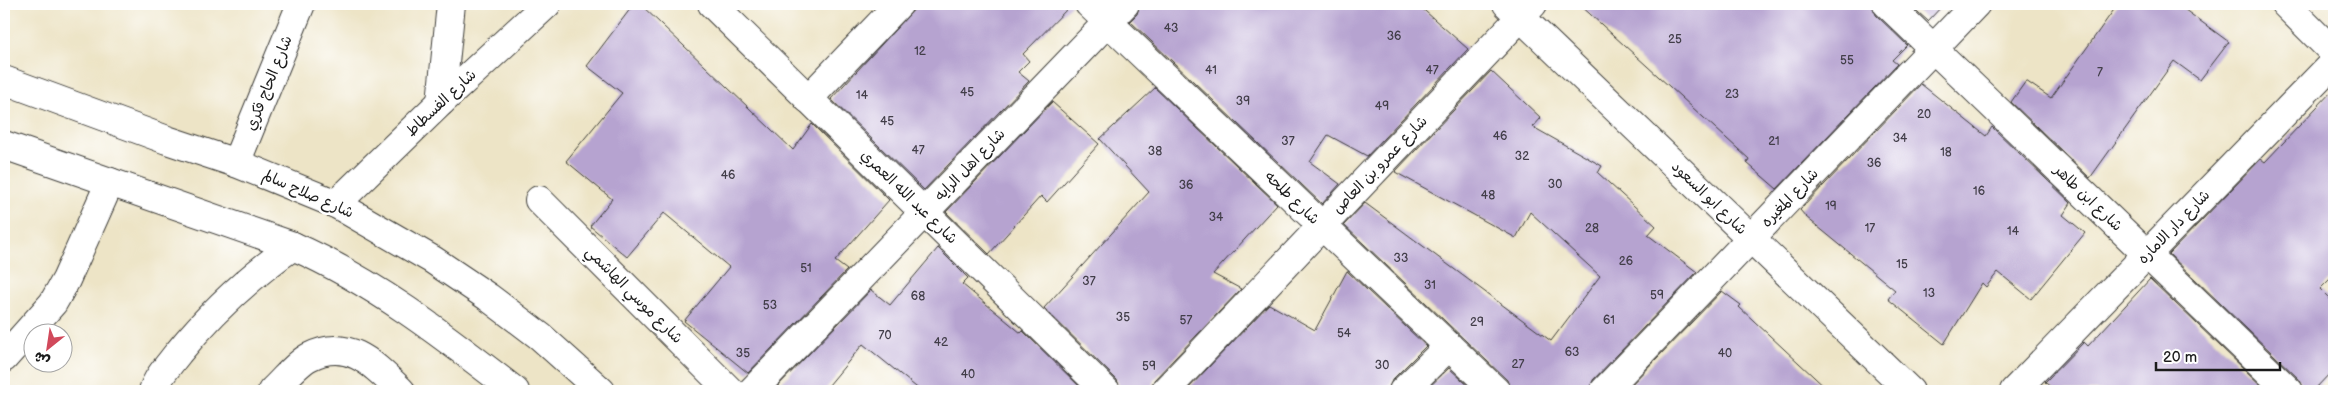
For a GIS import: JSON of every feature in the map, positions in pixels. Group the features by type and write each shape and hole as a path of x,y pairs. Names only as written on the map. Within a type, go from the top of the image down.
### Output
{"main road":[{"name":"شارع الحاج فكري","path":"236,163 302,4"},
{"path":"441,102 451,4"},
{"name":"شارع الفسطاط","path":"336,204 441,102 547,4"},
{"name":"شارع عبد الله العمري","path":"712,4 1106,391"},
{"path":"808,99 899,4"},
{"name":"شارع ابن طاهر","path":"1887,4 2289,391"},
{"name":"شارع المغيره","path":"1604,391 1976,4"},
{"path":"2285,4 2334,53"},
{"name":"شارع عمرو بن العاص","path":"1165,391 1322,226 1521,8"},
{"name":"شارع ابو السعود","path":"1521,8 1751,238 1910,391"},
{"name":"شارع طلحه","path":"1107,10 1322,226 1496,391"},
{"name":"شارع اهل الرايه","path":"752,391 924,213 1107,10"},
{"name":"شارع دار الاماره","path":"2014,391 2334,62"},
{"name":"شارع صلاح سالم","path":"4,80 167,140 236,163 336,204 433,260 488,297 540,337 601,391"},
{"path":"4,145 293,246 330,262 384,293 443,335 515,391"},
{"path":"4,358 53,303 66,280 110,182"},
{"name":"شارع موسي الهاشمي","path":"539,200 730,391"},
{"path":"153,391 164,371 220,305 255,274 293,246"},
{"path":"1403,391 1449,346"},
{"path":"272,391 308,358 330,350 349,351 370,362 401,391"}],"building":[{"path":"634,4 640,4 793,150 812,124 889,200 835,261 847,270 748,373 684,321 729,267 664,213 627,257 590,226 612,199 566,161 622,93 587,66"},
{"path":"919,4 1072,4 1023,54 1029,61 1018,72 1029,81 924,190 831,99"},
{"path":"1140,4 1417,4 1468,49 1367,156 1328,135 1310,162 1340,184 1322,204 1130,21 1137,14"},
{"path":"1579,4 1872,4 1876,15 1907,45 1892,60 1897,64 1777,189 1747,163 1749,159"},
{"path":"1909,4 1944,4 1928,21"},
{"path":"2118,4 2177,4 2229,42 2200,80 2174,61 2090,178 2011,102 2026,81 2051,98"},
{"path":"1491,71 1541,118 1533,127 1602,166 1598,173 1656,226 1648,235 1697,272 1593,380 1589,391 1511,391 1507,380 1344,225 1365,203 1551,341 1600,276 1530,212 1516,238 1395,172"},
{"path":"1921,84 1986,136 1992,127 2071,203 2063,215 2085,233 2031,299 1998,272 1986,287 1982,283 1944,344 1888,299 1895,290 1800,210"},
{"path":"1155,88 1277,204 1213,274 1241,289 1154,380 1150,391 1121,391 1117,380 1044,308 1149,192 1100,139"},
{"path":"2334,89 2334,275 2320,289 2334,303 2334,369 2313,391 2304,391 2300,380 2169,254 2261,159 2265,162"},
{"path":"1052,102 1099,144 1047,202 1041,196 989,254 946,212"},
{"path":"938,248 968,278 962,284 1021,333 1023,331 1084,391 921,391 863,344 824,391 773,391 871,290 890,305"},
{"path":"1347,271 1426,346 1392,380 1388,391 1186,391 1269,304 1315,330"},
{"path":"2150,279 2267,391 2055,391 2045,382 2084,342 2088,346"},
{"path":"1722,291 1741,305 1739,307 1829,391 1625,391"},
{"path":"1449,368 1474,391 1425,391"}]}
